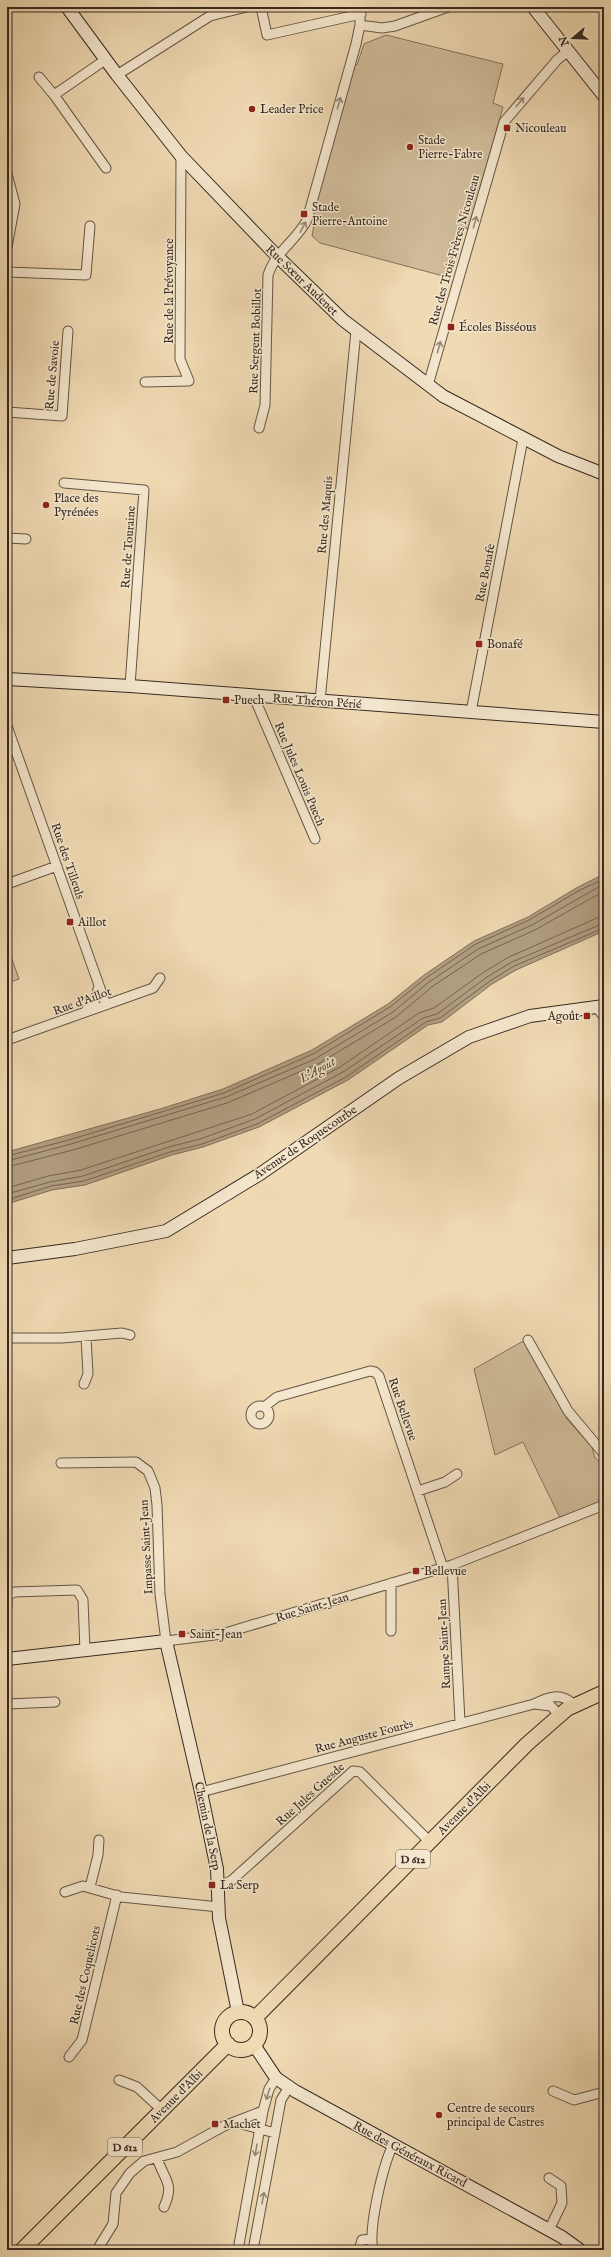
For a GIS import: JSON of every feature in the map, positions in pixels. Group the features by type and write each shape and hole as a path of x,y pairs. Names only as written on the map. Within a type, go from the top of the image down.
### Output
{"main road":[{"name":"D 612","path":"573,1704 604,1692"},
{"name":"Avenue d'Albi","path":"255,2018 430,1842 559,1715 573,1704"},
{"path":"238,2012 248,2013 255,2018 260,2029 258,2040 254,2045 238,2049 228,2044 225,2039 223,2028 228,2018 238,2012"},
{"name":"Avenue d'Albi","path":"22,2250 228,2044"}],"street":[{"name":"Rue Sœur Audenet","path":"67,7 116,75 181,156 277,256 356,331 443,396 558,456 604,474"},
{"path":"204,7 210,16"},
{"path":"116,75 210,16 247,7"},
{"path":"261,7 267,35 360,10 360,25 307,220 300,234 277,256"},
{"path":"360,25 382,28 388,27 448,7"},
{"path":"533,7 604,96"},
{"name":"Rue des Trois Frères Nicouleau","path":"428,385 504,122 557,60 568,51"},
{"path":"54,95 106,60"},
{"path":"38,78 54,95 106,168"},
{"name":"Rue de la Prévoyance","path":"145,382 189,381 180,359 181,156"},
{"path":"7,174 16,204 7,247"},
{"path":"7,272 86,275 90,226"},
{"name":"Rue Sergent Bobillot","path":"259,428 265,404 268,275 277,256"},
{"name":"Rue de Savoie","path":"7,412 62,416 68,331"},
{"name":"Rue des Maquis","path":"320,700 356,331"},
{"name":"Rue Bonafe","path":"471,712 523,439"},
{"name":"Rue de Touraine","path":"64,483 144,490 130,686"},
{"path":"7,538 26,539"},
{"name":"Rue Théron Périé","path":"7,679 130,686 254,697 320,700 604,722"},
{"name":"Rue Jules Louis Puech","path":"254,697 315,839"},
{"name":"Rue des Tilleuls","path":"7,726 106,1005"},
{"path":"7,884 57,866"},
{"name":"Rue d'Aillot","path":"7,1040 154,988 160,978"},
{"path":"83,1013 95,1000 99,986"},
{"path":"600,1006 604,1017"},
{"name":"Avenue de Roquecourbe","path":"7,1258 75,1249 166,1231 260,1174 399,1078 469,1038 530,1016 600,1006"},
{"path":"7,1338 86,1337 122,1333 130,1334"},
{"path":"84,1384 88,1374 86,1337"},
{"path":"528,1340 568,1411 604,1454"},
{"name":"Rue Bellevue","path":"264,1407 277,1397 370,1371 375,1372 379,1376 443,1568"},
{"name":"Impasse Saint-Jean","path":"61,1463 136,1462 148,1471 155,1488 157,1505 160,1594 166,1642"},
{"path":"418,1492 445,1482 457,1474"},
{"name":"Rue Saint-Jean","path":"7,1659 166,1642 222,1634 452,1565 604,1505"},
{"name":"Rampe Saint-Jean","path":"452,1565 460,1722"},
{"path":"391,1583 392,1631"},
{"path":"7,1596 14,1592 77,1590 83,1600 85,1651"},
{"path":"7,1599 7,1606"},
{"name":"Chemin de la Serp","path":"166,1642 201,1792 219,1886 219,1918 238,2012"},
{"name":"Rue Auguste Fourès","path":"201,1792 460,1722 534,1704 547,1698 561,1697 567,1699 573,1704"},
{"path":"7,1704 55,1702"},
{"name":"Rue Auguste Fourès","path":"534,1704 551,1706 559,1715"},
{"name":"Rue Jules Guesde","path":"219,1886 231,1881 353,1771 360,1772 430,1842"},
{"path":"90,1888 98,1855 98,1840"},
{"path":"65,1892 82,1886 117,1895 219,1907"},
{"name":"Rue des Coquelicots","path":"69,2057 82,2040 117,1895"},
{"name":"Rue des Généraux Ricard","path":"254,2045 276,2078 289,2087 549,2230 575,2249"},
{"path":"238,2250 263,2111 269,2089 276,2078"},
{"path":"119,2080 137,2087 162,2110"},
{"path":"253,2250 281,2100 289,2087"},
{"path":"553,2091 574,2100 604,2092"},
{"path":"98,2250 113,2224 114,2202 119,2186 130,2173 144,2161 185,2148 212,2132 263,2111"},
{"path":"234,2122 260,2131 275,2133"},
{"path":"373,2250 372,2239 385,2162 393,2145"},
{"path":"157,2158 169,2185 170,2194 164,2207"},
{"path":"548,2178 562,2186 562,2203 549,2230"},
{"path":"243,2222 258,2224"},
{"path":"359,2250 362,2240 372,2239"}],"shaded area":[{"name":"Stade Pierre-Fabre","path":"386,35 503,64 493,103 503,107 469,229 460,227 447,277 320,243 312,236 315,219 312,212 352,64 357,65 364,44"},
{"path":"7,945 19,979 7,983"},
{"path":"525,1340 567,1413 566,1418 592,1447 595,1458 604,1465 604,1497 598,1500 599,1502 560,1518 523,1442 495,1455 474,1369"}],"water":[{"name":"L'Agoût","path":"604,874 604,931 516,970 492,984 442,1022 428,1025 348,1080 259,1127 203,1147 172,1155 85,1185 52,1190 7,1204 7,1152 160,1109 223,1089 312,1050 388,1004 424,975 474,941 528,917 578,887"}],"place":[{"name":"Leader Price","path":"252,109"},
{"name":"Nicouleau","path":"507,128"},
{"name":"Stade Pierre-Fabre","path":"410,147"},
{"name":"Stade Pierre-Antoine","path":"304,214"},
{"name":"Écoles Bisséous","path":"451,327"},
{"name":"Place des Pyrénées","path":"46,505"},
{"name":"Bonafé","path":"479,644"},
{"name":"Puech","path":"226,700"},
{"name":"Aillot","path":"70,922"},
{"name":"Agoût","path":"587,1016"},
{"name":"Bellevue","path":"416,1571"},
{"name":"Saint-Jean","path":"182,1634"},
{"name":"La Serp","path":"212,1885"},
{"name":"Centre de secours principal de Castres","path":"439,2115"},
{"name":"Machet","path":"215,2124"}]}
